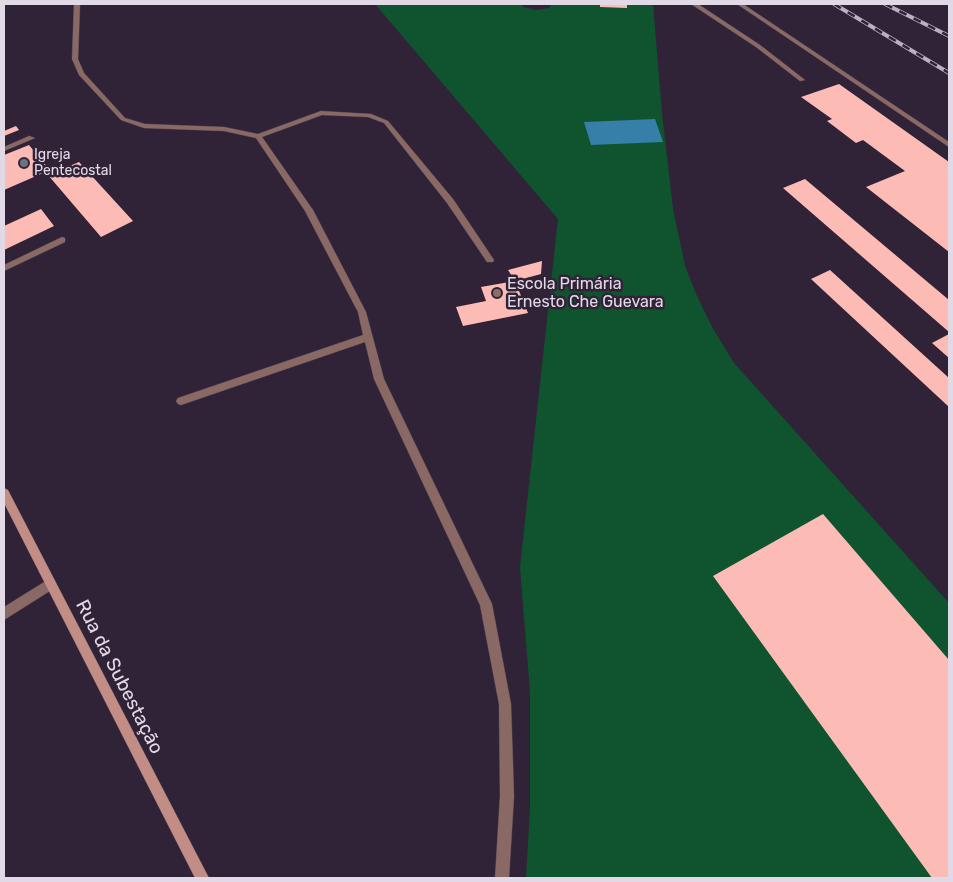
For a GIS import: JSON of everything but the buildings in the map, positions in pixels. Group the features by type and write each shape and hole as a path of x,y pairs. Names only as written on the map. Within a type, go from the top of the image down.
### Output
{"street":[{"path":"77,4 75,59 82,74 123,119 144,126 224,129 258,136 321,113 369,115 386,122 450,201 490,260"},
{"path":"694,4 758,46 802,80"},
{"path":"740,4 949,145"},
{"path":"258,136 309,210 362,312 379,379 486,604 505,704 507,796 502,878"},
{"path":"4,149 31,138"},
{"path":"4,268 62,240"},
{"path":"180,401 368,337"},
{"name":"Rua da Subestação","path":"4,493 49,585 202,878"},
{"path":"4,614 49,585"}],"green space":[{"path":"375,4 521,4 523,7 536,10 549,8 552,4 653,4 662,113 673,209 685,266 712,327 734,363 949,603 949,878 526,878 530,808 530,692 520,567 558,219"}],"water":[{"path":"655,119 663,142 591,145 584,122"}],"railway":[{"path":"834,4 949,73"},
{"path":"885,4 949,36"}],"place":[{"name":"Igreja Pentecostal","path":"24,163"},
{"name":"Escola Primária Ernesto Che Guevara","path":"497,293"}]}
